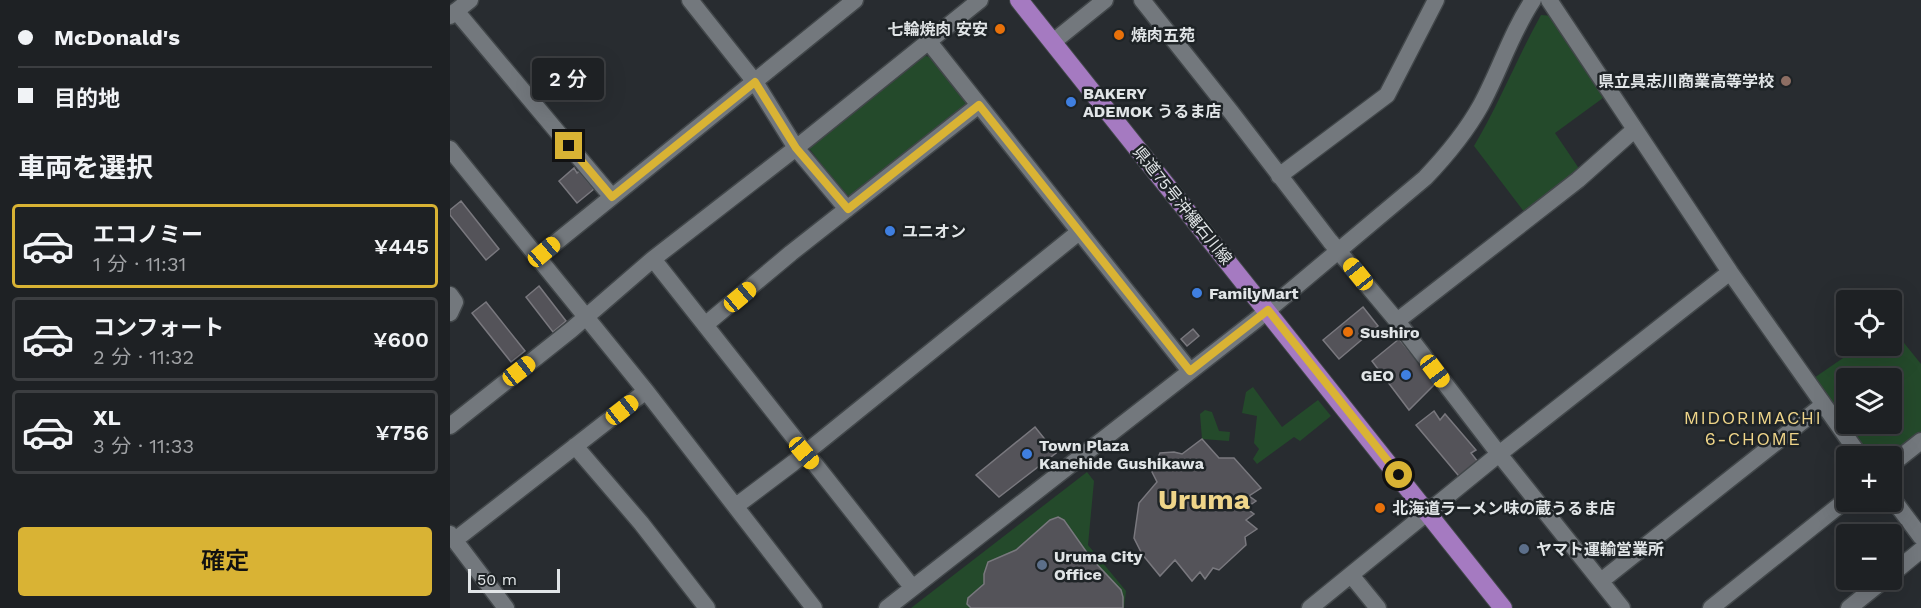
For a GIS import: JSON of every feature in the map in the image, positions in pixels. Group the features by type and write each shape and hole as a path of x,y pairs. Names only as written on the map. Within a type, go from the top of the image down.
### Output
{"main road":[{"name":"県道75号沖縄石川線","path":"1019,0 1503,608"}],"street":[{"path":"470,0 453,13 612,197"},
{"path":"690,0 755,82 796,148 848,209"},
{"path":"538,257 855,0"},
{"path":"450,426 587,317 653,259 980,0"},
{"path":"1053,42 1105,0"},
{"path":"1142,0 1622,608"},
{"path":"1279,176 1387,94 1436,0"},
{"path":"887,608 1268,310 1425,178 1461,138 1482,104 1509,41 1533,0"},
{"path":"1549,0 1730,272 1853,446"},
{"path":"929,42 1190,371"},
{"path":"705,325 979,105"},
{"path":"1397,321 1578,180 1634,130"},
{"path":"450,149 646,391 814,608"},
{"path":"736,506 1079,232"},
{"path":"653,259 912,587"},
{"path":"1310,608 1499,454 1730,272"},
{"path":"450,295 455,302 450,313"},
{"path":"503,607 452,537 646,391"},
{"path":"1601,581 1824,405"},
{"path":"1902,456 1921,441"},
{"path":"575,446 641,523 707,608"},
{"path":"1711,608 1836,508"},
{"path":"1902,511 1921,537"},
{"path":"1902,566 1921,550"},
{"path":"1352,574 1378,608"},
{"path":"1849,608 1871,590"}],"green space":[{"path":"1541,15 1554,16 1603,98 1555,133 1580,170 1525,213 1474,146"},
{"path":"925,56 933,57 967,101 965,110 854,197 844,194 809,148"},
{"path":"1902,340 1921,364 1921,441 1902,451 1902,446 1854,446 1846,434 1902,434 1902,368 1836,368 1836,419 1811,380 1846,356 1902,356"},
{"path":"1253,387 1282,427 1318,400 1331,416 1300,441 1294,437 1257,464 1253,459 1259,449 1254,443 1257,416 1242,413 1246,392"},
{"path":"1205,410 1212,412 1219,431 1230,432 1229,441 1202,439 1200,414"},
{"name":"Uruma City Office","path":"1087,472 1094,481 1088,545 1126,591 1124,608 911,608"}],"building":[{"path":"574,168 594,189 577,203 559,181"},
{"path":"461,201 499,249 486,260 450,215 450,210"},
{"path":"539,286 566,321 553,332 526,297"},
{"path":"486,302 525,351 511,362 472,313"},
{"path":"1363,307 1378,326 1339,359 1323,340"},
{"path":"1193,329 1199,336 1187,346 1181,339"},
{"path":"1399,339 1436,383 1409,410 1372,361"},
{"path":"1434,411 1440,420 1445,414 1476,450 1471,453 1482,467 1463,481 1416,425"},
{"path":"1035,427 1056,453 999,497 976,475"},
{"path":"1202,439 1219,458 1234,458 1261,488 1249,496 1256,501 1246,508 1254,514 1246,520 1257,529 1245,537 1246,545 1219,570 1213,568 1205,579 1200,572 1192,581 1175,560 1160,576 1142,554 1134,538 1139,503 1157,482 1152,472 1160,453 1182,454"},
{"name":"Uruma City Office","path":"1058,517 1064,520 1090,557 1121,590 1123,608 971,608 967,604 968,598 984,584 988,562 1016,550 1050,520"}],"place":[{"name":"七輪焼肉 安安","path":"1000,29"},
{"name":"焼肉五苑","path":"1119,35"},
{"name":"県立具志川商業高等学校","path":"1786,81"},
{"name":"BAKERY ADEMOK うるま店","path":"1071,102"},
{"name":"ユニオン","path":"890,231"},
{"name":"FamilyMart","path":"1197,293"},
{"name":"Sushiro","path":"1348,332"},
{"name":"GEO","path":"1406,375"},
{"name":"Town Plaza Kanehide Gushikawa","path":"1027,454"},
{"name":"北海道ラーメン味の蔵うるま店","path":"1380,508"},
{"name":"ヤマト運輸営業所","path":"1524,549"},
{"name":"Uruma City Office","path":"1042,565"}],"district":[{"name":"MIDORIMACHI 6-CHOME","path":"1753,428"},
{"name":"Uruma","path":"1204,499"}],"route":[{"path":"569,146 612,197 755,82 796,148 848,209 979,105 1190,371 1268,310 1399,475"}]}
